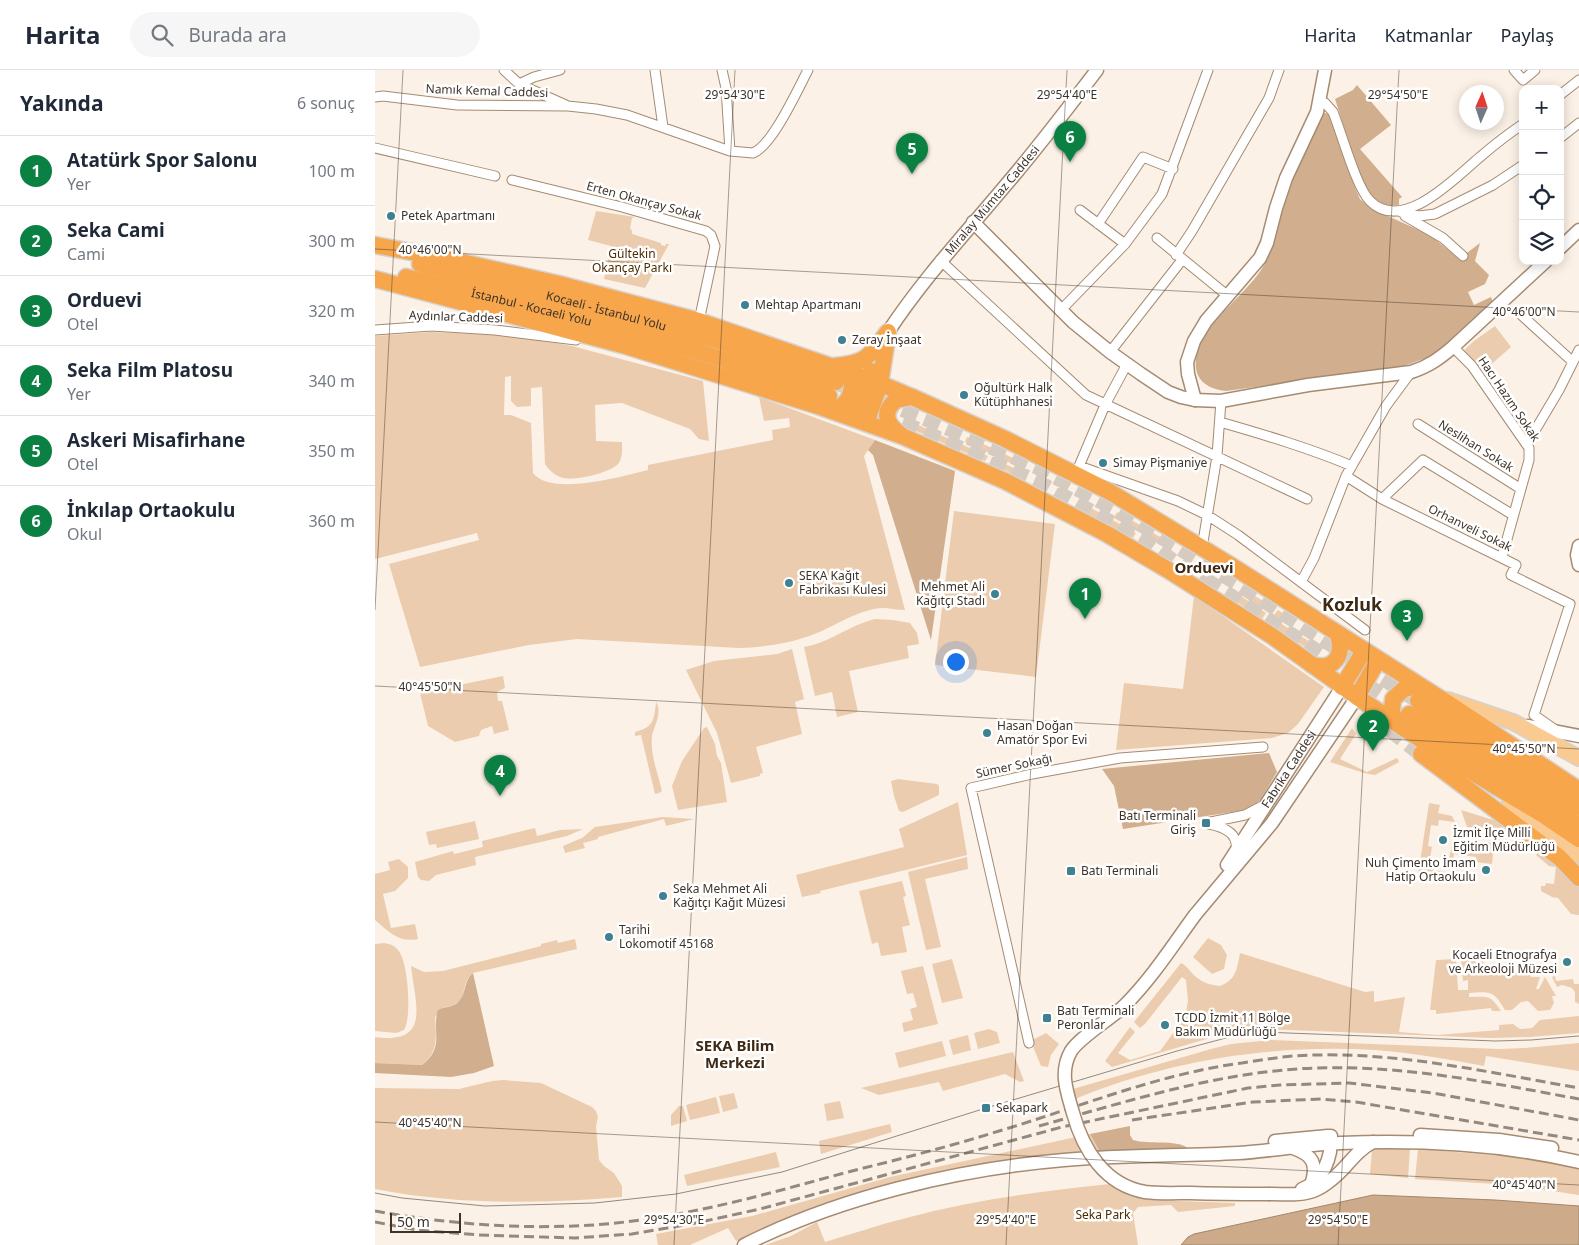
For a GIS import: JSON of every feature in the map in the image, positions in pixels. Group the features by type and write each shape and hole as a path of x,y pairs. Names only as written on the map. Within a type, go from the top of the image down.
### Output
{"highway":[{"path":"375,245 559,284 699,321 834,385 860,420 902,436 1005,481 1107,534 1168,570 1357,697 1411,706 1579,807"},
{"name":"Kocaeli - İstanbul Yolu","path":"375,253 553,297 706,338 834,385"},
{"name":"İstanbul - Kocaeli Yolu","path":"375,269 668,343 744,366 834,385"},
{"path":"375,279 626,346 834,385 874,382 1077,470 1378,660 1450,759 1545,816 1579,839"},
{"path":"834,385 845,365 870,356 888,332"},
{"path":"860,420 874,382 888,332"},
{"path":"902,436 892,429 888,423 888,410 896,400 912,397"},
{"path":"1312,665 1323,666 1335,661 1341,646 1338,635"},
{"path":"1342,687 1364,652"},
{"path":"1357,697 1378,660"},
{"path":"1411,706 1437,697 1579,790"},
{"path":"1411,706 1579,825"},
{"path":"1421,754 1559,858 1579,878"}],"main road":[{"name":"Miralay Mümtaz Caddesi","path":"888,332 912,296 940,260 1005,186 1097,70"},
{"path":"1195,400 1188,374 1187,362 1189,354 1199,331 1264,250 1286,178 1314,119 1325,70"},
{"path":"973,222 1060,311 1110,352 1168,392 1195,400 1221,401 1308,385 1411,372 1438,360 1453,348 1542,265"},
{"path":"1564,244 1579,230"},
{"path":"1579,546 1577,555 1579,565"},
{"name":"Fabrika Caddesi","path":"1195,915 1342,687"},
{"path":"1357,697 1272,823 1195,915 1141,987 1127,1003 1072,1050 1065,1065 1064,1082 1079,1132 1088,1152 1098,1165 1119,1182 1133,1189 1155,1193 1292,1195 1308,1193 1322,1188 1339,1173 1357,1152 1373,1142"},
{"path":"1437,697 1513,722 1579,736"},
{"path":"1513,722 1579,758"},
{"path":"1450,759 1579,855"},
{"path":"1189,1154 1252,1144 1336,1139 1452,1136 1522,1142 1579,1154"},
{"path":"1270,1194 1311,1185 1323,1172 1336,1139"},
{"path":"1336,1139 1342,1158 1339,1173"},
{"path":"744,1245 767,1233 819,1213 899,1189 963,1173 1061,1160 1237,1153 1293,1148 1336,1139 1469,1146 1541,1154 1579,1162"},
{"path":"1293,1148 1302,1151 1312,1161 1314,1169 1311,1185"}],"street":[{"path":"503,70 517,82 568,106 627,115 730,151 753,154 777,127 808,70"},
{"path":"514,70 517,82"},
{"path":"517,82 560,70"},
{"path":"655,70 663,127"},
{"path":"722,70 726,88 730,151"},
{"path":"1060,311 1125,244 1157,203 1168,183 1208,70"},
{"path":"1110,352 1179,258 1192,231 1269,98 1279,70"},
{"path":"1513,70 1523,80 1535,70"},
{"path":"1564,92 1579,80"},
{"name":"Namık Kemal Caddesi","path":"375,97 383,96 457,105 568,106"},
{"path":"1319,102 1325,103 1333,112 1358,181 1365,195 1377,206 1419,216 1435,214 1486,188 1519,167"},
{"path":"1564,135 1579,123"},
{"path":"1399,212 1426,201 1519,127"},
{"path":"375,148 495,176"},
{"path":"1097,224 1143,157 1173,169"},
{"name":"Erten Okançay Sokak","path":"512,180 622,207 706,231 711,235 715,246 699,321"},
{"path":"1080,210 1125,244"},
{"path":"1399,212 1443,238 1463,256"},
{"path":"1157,238 1179,258 1228,296"},
{"path":"940,260 1086,395 1307,499"},
{"path":"1517,312 1573,362"},
{"name":"Aydınlar Caddesi","path":"375,330 431,326 495,330 626,346"},
{"name":"Hacı Hazım Sokak","path":"1453,348 1472,366 1527,444 1530,454 1502,557"},
{"path":"1527,444 1559,390 1579,350"},
{"path":"1127,364 1105,405 1077,470 1178,501 1207,515 1238,535 1365,630"},
{"path":"1301,582 1314,558 1346,476 1386,406 1411,372"},
{"path":"1202,548 1217,456 1221,401"},
{"path":"1220,422 1302,447 1352,466"},
{"name":"Neslihan Sokak","path":"1418,424 1521,489"},
{"path":"1383,499 1423,460 1513,515"},
{"name":"Orhanveli Sokak","path":"1346,476 1383,499 1502,557 1516,565 1511,575 1570,604 1534,715 1560,733"},
{"name":"Sümer Sokağı","path":"1029,1043 971,788 1032,774 1120,758 1263,747"},
{"path":"1235,853 1237,844 1232,834 1222,827 1206,823 1245,815 1266,803"}],"green space":[{"name":"Gültekin Okançay Parkı","path":"596,211 635,217 632,218 630,229 632,234 661,243 661,245 669,244 645,288 604,279 611,246 588,240"},
{"path":"1495,326 1511,347 1479,375 1460,354"},
{"path":"430,332 513,335 572,346 703,381 709,441 699,439 690,429 622,403 595,405 596,441 622,442 621,459 618,464 608,470 592,476 568,479 550,471 545,464 542,387 531,388 531,406 517,407 511,401 511,376 505,377 504,415 511,415 531,423 533,473 542,480 555,484 588,483 605,480 648,470 648,465 773,440 772,430 790,427 789,418 764,421 759,397 875,440 864,456 905,610 882,608 872,610 861,613 813,635 763,646 739,648 577,639 529,645 420,667 389,564 479,540 477,533 375,559 375,336"},
{"path":"909,421 988,456 985,461 907,427"},
{"path":"967,437 992,448 989,453 965,442"},
{"path":"1000,452 1024,463 1021,468 998,457"},
{"path":"996,460 1016,469 1013,474 993,465"},
{"path":"1082,503 1136,533 1133,538 1078,509"},
{"name":"Mehmet Ali Kağıtçı Stadı","path":"954,511 1055,524 1036,677 935,665"},
{"path":"1117,512 1140,525 1137,531 1114,518"},
{"path":"1146,529 1169,542 1166,547 1143,534"},
{"path":"1238,594 1266,613 1262,619 1234,600"},
{"path":"1194,596 1324,687 1298,724 1288,733 1272,738 1116,750 1124,683 1183,689"},
{"path":"1255,596 1271,606 1267,611 1252,601"},
{"path":"1278,610 1293,620 1290,625 1274,615"},
{"path":"1272,618 1320,648 1316,654 1269,624"},
{"path":"875,619 910,623 917,633 919,644 907,646 909,658 849,671 858,712 837,717 832,692 815,696 804,647 822,642 857,625"},
{"path":"792,649 804,699 795,702 802,734 756,747 763,773 760,776 731,783 717,733 686,670 714,661 777,654"},
{"path":"503,676 505,688 497,692 498,701 502,701 509,730 494,734 492,726 481,730 479,736 455,742 428,726 420,693"},
{"path":"656,702 659,710 652,736 652,750 662,791 655,794 641,735 635,736 635,732 646,728 652,722"},
{"path":"707,727 721,763 727,802 678,810 672,786 682,761 704,728"},
{"path":"1352,728 1356,734 1340,759 1367,772 1397,758 1399,762 1375,775 1330,762"},
{"path":"898,779 937,784 939,786 939,795 903,812 899,811 891,781"},
{"path":"958,802 967,855 802,897 796,875 904,847 899,829"},
{"path":"1429,803 1440,805 1438,813 1452,816 1455,822 1439,820 1438,826 1431,825 1428,846 1432,847 1428,869 1445,872 1443,880 1418,875"},
{"path":"1461,810 1503,823 1527,843 1506,830 1501,830 1500,840 1486,836 1486,829 1479,828 1479,826 1475,825 1475,828 1467,827"},
{"path":"663,817 694,819 666,826 664,819 598,837 598,839 583,843 585,848 565,853 563,846 582,838 595,827"},
{"path":"475,821 479,839 437,848 436,844 429,845 426,832"},
{"path":"535,828 537,836 560,830 583,829 567,836 475,857 476,865 436,875 429,881 421,880 418,877 415,862 453,851 454,854 483,847 482,841"},
{"path":"1453,840 1485,845 1485,842 1494,843 1492,864 1476,862 1476,857 1454,854 1453,860 1449,859"},
{"path":"1539,848 1579,886 1579,915 1571,914 1558,898 1541,891 1541,886 1545,886 1546,883 1554,884 1556,867 1549,866 1536,855"},
{"path":"967,857 968,869 925,879 941,947 926,950 908,872"},
{"path":"399,859 408,867 408,878 395,891 383,894 391,928 415,924 418,939 411,940 395,936 375,920 375,874 390,870 388,862"},
{"path":"902,881 906,896 903,897 910,925 902,927 907,952 881,956 878,942 872,944 859,891"},
{"path":"1208,938 1221,945 1227,955 1224,969 1212,974 1193,957"},
{"path":"575,939 577,949 473,973 466,983 458,1002 445,1007 435,1017 436,1037 434,1049 422,1065 375,1063 375,1037 393,1038 405,1034 412,1028 416,1018 411,966 424,972 443,971 541,946 541,944 557,940 558,943"},
{"path":"384,943 393,946 400,953 407,980 408,1014 404,1030 396,1033 375,1031 375,944"},
{"path":"1240,953 1365,992 1374,991 1374,1002 1405,997 1399,1032 1438,1035 1499,1030 1499,1025 1513,1024 1520,1029 1532,1028 1540,1020 1579,1016 1579,1033 1491,1038 1265,1029 1220,1035 1112,1067 1105,1061 1130,1027 1135,1032 1118,1053 1130,1060 1160,1051 1185,1017 1188,1001 1186,980 1182,977 1145,1024 1140,1028 1134,1022 1181,963 1201,981 1220,986 1233,977 1237,969"},
{"path":"1483,957 1484,964 1493,964 1494,972 1529,969 1531,977 1540,977 1536,989 1539,989 1545,977 1556,996 1552,996 1554,1003 1550,1010 1538,1011 1528,1001 1521,1002 1512,1010 1505,1010 1495,996 1482,992 1469,993 1469,997 1491,999 1501,1011 1492,1011 1491,1008 1436,1014 1436,1010 1430,1010 1436,960 1456,959 1458,990 1468,990 1468,980 1463,981 1461,958"},
{"path":"952,959 963,998 942,1003 932,964"},
{"path":"923,966 938,1024 904,1032 902,1023 913,1020 910,1009 917,1007 913,993 907,994 901,971"},
{"path":"1555,976 1556,981 1573,979 1574,984 1579,984 1579,1004 1575,1002 1575,992 1572,988 1562,985 1557,987 1552,977"},
{"path":"989,1029 997,1032 1000,1043 978,1049 974,1033"},
{"path":"1046,1033 1059,1044 1051,1055 1048,1067 1041,1066 1032,1040"},
{"path":"968,1035 971,1050 953,1055 949,1040"},
{"path":"1271,1040 1499,1049 1579,1043 1579,1071 1486,1056 1484,1066 1430,1056 1375,1050 1299,1050 1222,1058 1185,1065 1111,1085 1075,1099 1073,1089 1231,1044"},
{"path":"942,1041 946,1056 899,1068 895,1053"},
{"path":"1013,1052 1024,1081 1020,1082 1005,1074 943,1091 939,1082 879,1095 861,1088"},
{"path":"503,1080 541,1083 592,1107 598,1117 596,1126 599,1160 614,1173 622,1186 622,1197 499,1202 437,1198 375,1189 375,1088 459,1089"},
{"path":"734,1093 738,1108 723,1112 719,1096"},
{"path":"716,1097 720,1113 690,1120 686,1105"},
{"path":"840,1101 844,1118 827,1121 824,1104"},
{"path":"679,1106 683,1106 687,1121 671,1126 671,1115"},
{"path":"890,1124 892,1132 821,1154 819,1141"},
{"path":"1090,1134 1100,1152 1019,1158 928,1175 822,1206 736,1241 728,1228 690,1245 658,1245 656,1234 752,1216 890,1177"},
{"path":"1410,1149 1408,1178 1370,1174 1372,1150"},
{"path":"1418,1149 1516,1157 1579,1168 1579,1195 1512,1185 1415,1179"},
{"path":"776,1152 780,1167 687,1186 684,1175"},
{"name":"Seka Park","path":"1110,1184 1136,1197 1150,1200 1235,1203 1235,1206 1178,1212 1171,1205 1138,1207 1133,1213 1138,1245 765,1245 791,1236 817,1222 825,1242 956,1206 1033,1193"}],"shaded area":[{"path":"1357,85 1391,125 1360,149 1402,197 1399,199 1399,205 1382,203 1370,193 1352,153 1335,99 1353,90"},
{"path":"1328,114 1332,122 1360,199 1370,208 1430,235 1459,259 1480,243 1475,261 1489,275 1485,284 1468,292 1474,305 1491,297 1493,303 1445,347 1429,357 1398,368 1226,391 1212,388 1202,381 1197,371 1196,357 1199,346 1214,323 1254,280 1266,262 1292,180 1321,115"},
{"path":"875,440 955,471 931,640 873,455 868,450"},
{"path":"1269,753 1277,772 1261,799 1251,809 1123,829 1114,786 1102,769"},
{"path":"473,973 494,1066 474,1073 451,1077 375,1073 375,1063 422,1065 429,1058 436,1045 436,1018 438,1010 454,1005 459,1001"},
{"path":"1130,1126 1130,1135 1133,1140 1183,1145 1188,1148 1100,1152 1090,1134"},
{"path":"1373,1195 1495,1200 1579,1206 1579,1245 1181,1245 1188,1237 1194,1234"}],"tunnel":[{"path":"836,382 1036,466 1123,513 1242,586 1414,698"},
{"path":"857,407 909,426 1039,483 1151,545 1211,590"},
{"path":"1205,580 1313,649 1409,714"},
{"path":"1371,714 1421,754"}],"tram line":[{"path":"375,1193 402,1198 485,1206 595,1203 676,1194 782,1172 1177,1051 1226,1038 1262,1032 1495,1041 1579,1036"}],"railway":[{"path":"375,1211 471,1224 537,1227 601,1224 660,1217 739,1201 941,1148 1029,1122 1119,1092 1180,1075 1211,1068 1288,1056 1349,1055 1382,1057 1481,1070 1579,1088"},
{"path":"1039,1126 1141,1097 1210,1081 1281,1070 1316,1068 1382,1069 1415,1072 1481,1081 1579,1099"},
{"path":"375,1222 417,1230 479,1235 575,1238 632,1234 760,1209 1062,1127 1248,1088 1280,1085 1349,1083 1433,1093 1579,1120"},
{"path":"1132,1120 1253,1102 1321,1099 1356,1102 1579,1140"}],"place":[{"name":"İnkılap Ortaokulu","path":"1070,162"},
{"name":"Askeri Misafirhane","path":"912,174"},
{"name":"Petek Apartmanı","path":"391,216"},
{"name":"Mehtap Apartmanı","path":"745,305"},
{"name":"Zeray İnşaat","path":"842,340"},
{"name":"Oğultürk Halk Kütüphhanesi","path":"964,395"},
{"name":"Simay Pişmaniye","path":"1103,463"},
{"name":"SEKA Kağıt Fabrikası Kulesi","path":"789,583"},
{"name":"Mehmet Ali Kağıtçı Stadı","path":"995,594"},
{"name":"Atatürk Spor Salonu","path":"1085,619"},
{"name":"Orduevi","path":"1407,641"},
{"name":"Hasan Doğan Amatör Spor Evi","path":"987,733"},
{"name":"Seka Cami","path":"1373,751"},
{"name":"Seka Film Platosu","path":"500,796"},
{"name":"Batı Terminali Giriş","path":"1206,823"},
{"name":"İzmit İlçe Milli Eğitim Müdürlüğü","path":"1443,840"},
{"name":"Nuh Çimento İmam Hatip Ortaokulu","path":"1486,870"},
{"name":"Batı Terminali","path":"1071,871"},
{"name":"Seka Mehmet Ali Kağıtçı Kağıt Müzesi","path":"663,896"},
{"name":"Tarihi Lokomotif 45168","path":"609,937"},
{"name":"Kocaeli Etnografya ve Arkeoloji Müzesi","path":"1567,962"},
{"name":"Batı Terminali Peronlar","path":"1047,1018"},
{"name":"TCDD İzmit 11 Bölge Bakım Müdürlüğü","path":"1165,1025"},
{"name":"Sekapark","path":"986,1108"}],"district":[{"name":"Orduevi","path":"1204,568"},
{"name":"Kozluk","path":"1352,605"},
{"name":"SEKA Bilim Merkezi","path":"735,1054"}]}
